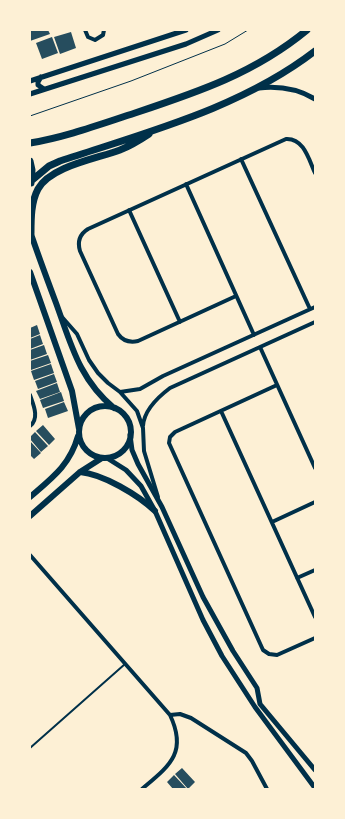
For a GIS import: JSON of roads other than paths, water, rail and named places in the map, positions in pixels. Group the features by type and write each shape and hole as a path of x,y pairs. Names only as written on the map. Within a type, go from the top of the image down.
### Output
{"main road":[{"path":"30,143 95,126 202,90 236,75 269,57 307,30"},
{"path":"31,183 49,166 60,161 222,105 256,89 282,74 315,51"},
{"path":"30,272 72,391 80,440 86,450 91,454 104,458 113,457 123,451 129,441 129,424 123,414 114,408 96,391 76,359 30,232 32,210 36,194 46,178 56,171 126,147 142,139 156,129"},
{"path":"30,161 32,170 31,183"},
{"path":"30,497 64,466 73,451 83,418 91,410 102,407 114,408"},
{"path":"30,516 80,472 104,458"},
{"path":"80,472 93,475 126,490 154,511"}],"street":[{"path":"85,30 88,37 95,40 103,35 104,30"},
{"path":"30,81 186,30"},
{"path":"30,87 30,92 44,89 186,44 218,30"},
{"path":"41,77 38,85 44,89"},
{"path":"256,89 284,88 303,93 315,99"},
{"path":"236,296 138,341 128,342 118,334 80,251 79,240 85,230 282,140 292,139 302,146 315,173"},
{"path":"241,159 310,309"},
{"path":"186,184 254,335"},
{"path":"129,210 180,322"},
{"path":"120,392 140,389 163,376 315,307"},
{"path":"60,313 77,334 98,373 108,384 120,392 137,411 143,428"},
{"path":"162,507 144,451 143,428 151,406 166,391 315,322"},
{"path":"260,347 315,468"},
{"path":"277,385 175,432 170,437 170,446 263,650 269,654 277,655 315,638"},
{"path":"30,395 36,413 33,424 30,426"},
{"path":"221,411 315,617"},
{"path":"130,435 135,457 162,507 203,598 233,651 257,688 260,704 315,770"},
{"path":"104,458 117,463 134,477 147,496 198,608 222,656 256,707 315,788"},
{"path":"272,522 315,502"},
{"path":"30,555 170,715 175,726 176,752 166,768 142,789"},
{"path":"297,578 315,570"},
{"path":"170,715 180,714 191,718 246,753 267,789"}],"lane":[{"path":"30,748 125,664"}]}
